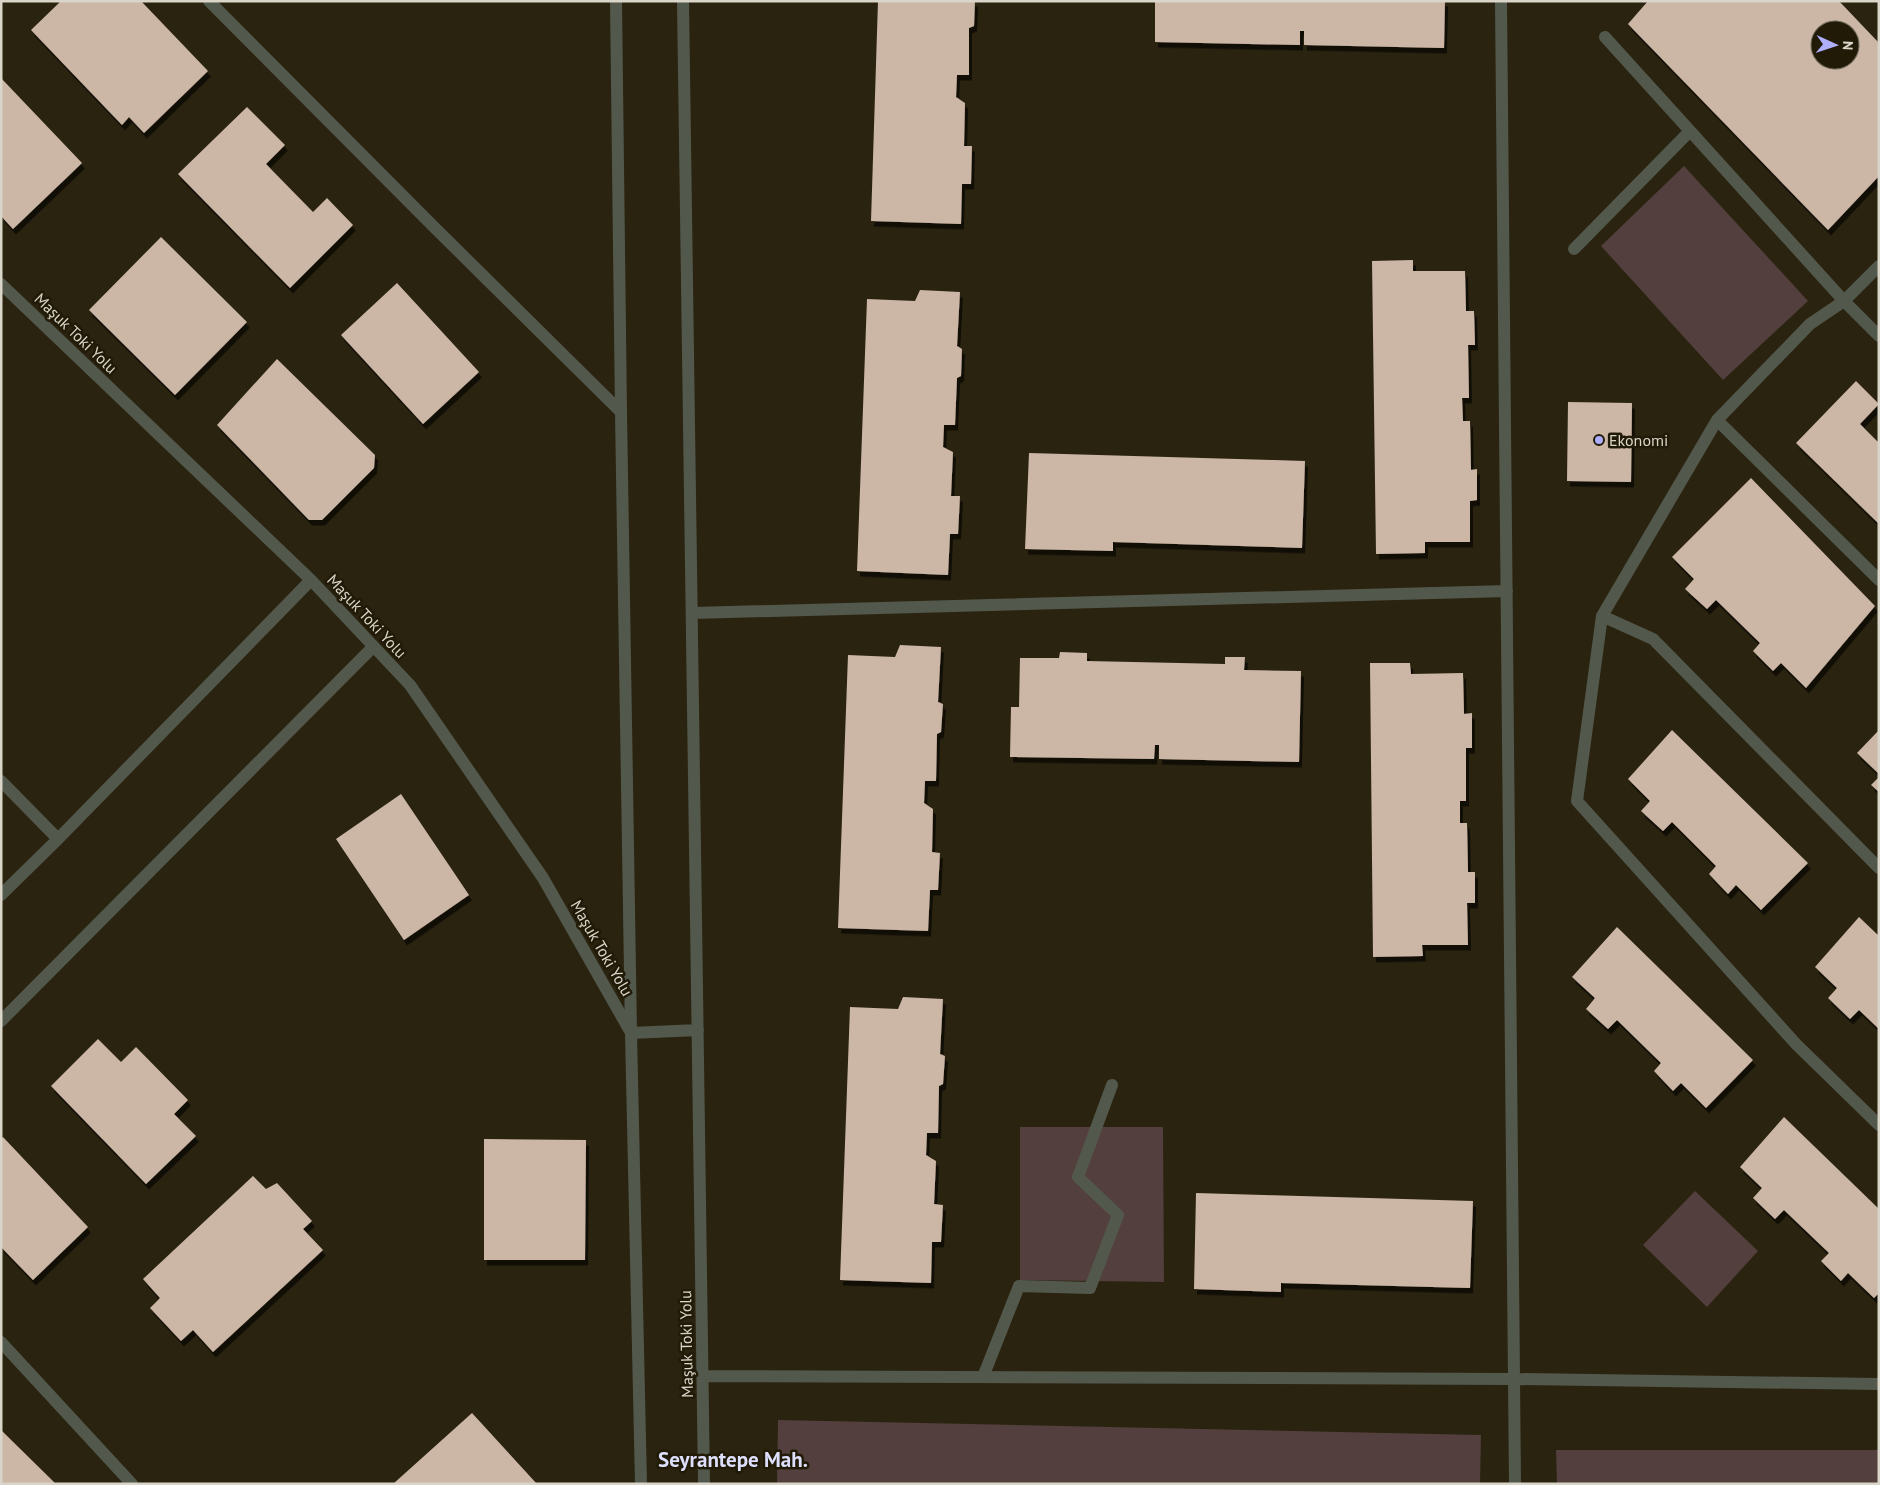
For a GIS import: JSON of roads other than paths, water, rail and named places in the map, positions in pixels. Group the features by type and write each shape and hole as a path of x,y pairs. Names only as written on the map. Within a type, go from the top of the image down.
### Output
{"street":[{"path":"209,1 434,228 621,412"},
{"path":"616,1 631,1033 698,1030"},
{"name":"Maşuk Toki Yolu","path":"683,1 704,1484"},
{"path":"1500,1 1515,1484"},
{"path":"1605,37 1844,301 1879,336"},
{"path":"1574,249 1690,131"},
{"path":"1879,266 1844,301 1810,324 1717,420 1602,616 1577,801 1796,1044 1879,1125"},
{"name":"Maşuk Toki Yolu","path":"1,284 311,580 410,685 543,878 631,1033 641,1484"},
{"path":"1717,420 1879,580"},
{"path":"1,895 311,580"},
{"path":"693,613 1507,591"},
{"path":"1602,616 1652,639 1879,868"},
{"path":"1,1021 373,647"},
{"path":"1,781 58,839"},
{"path":"983,1377 1019,1286 1090,1288 1118,1215 1078,1177 1112,1084"},
{"path":"1,1342 132,1484"},
{"path":"702,1376 1515,1379 1879,1384"}],"place":[{"name":"Ekonomi","path":"1599,440"}],"district":[{"name":"Seyrantepe Mah.","path":"733,1459"}]}
